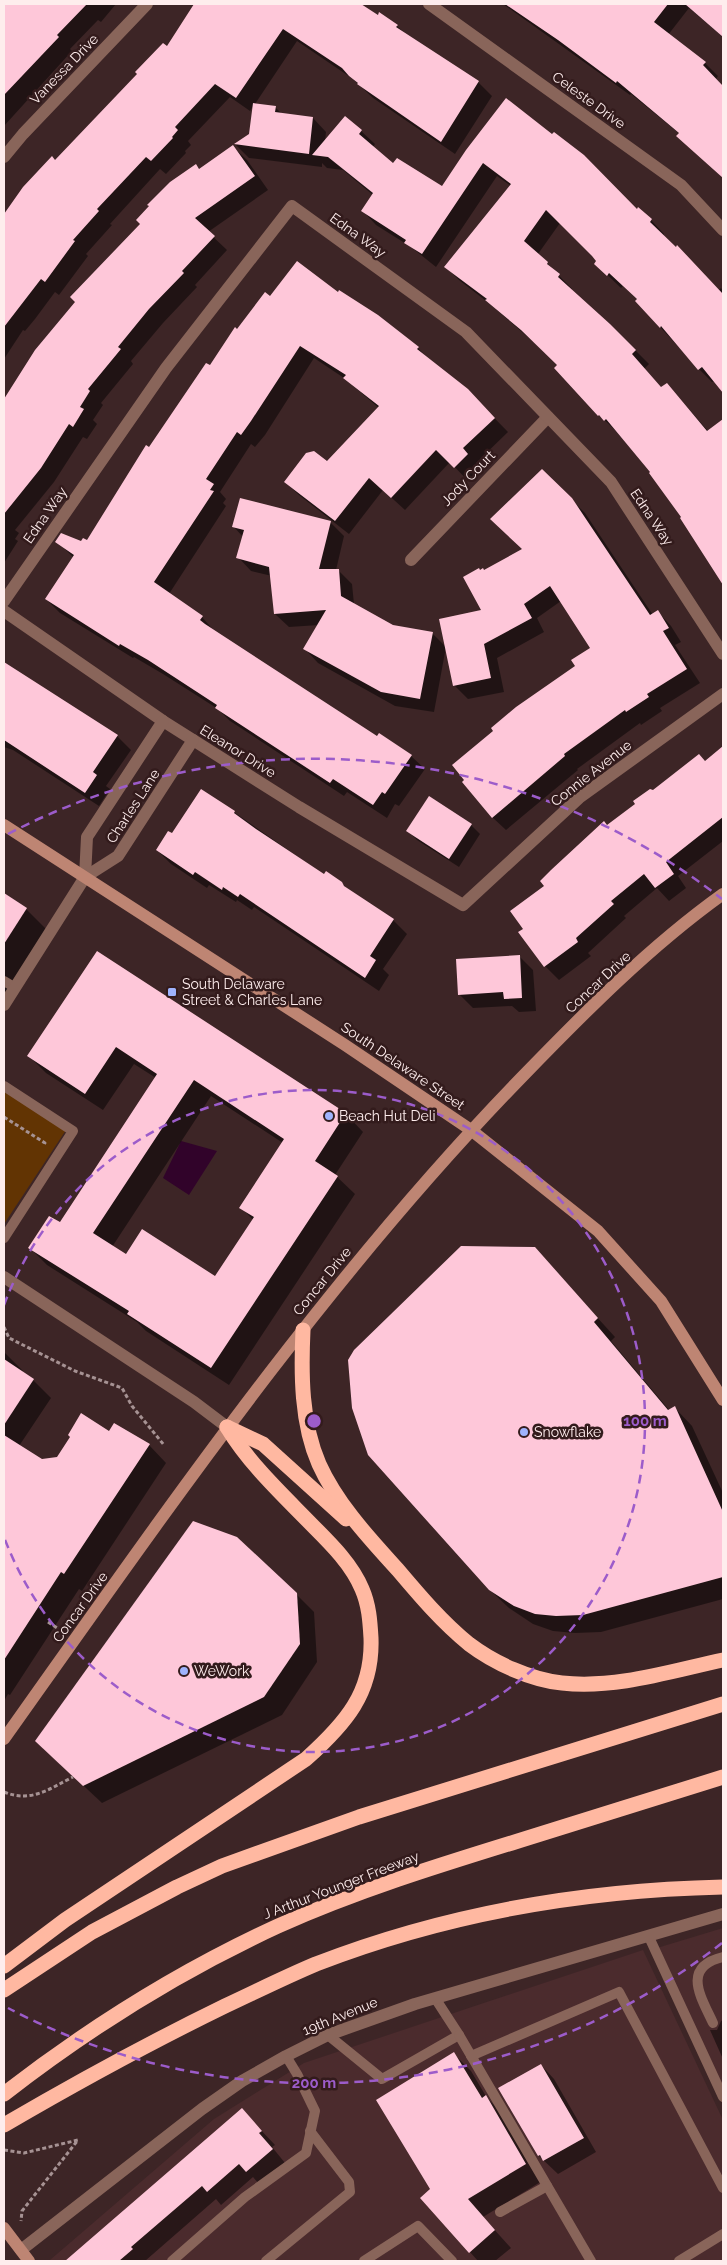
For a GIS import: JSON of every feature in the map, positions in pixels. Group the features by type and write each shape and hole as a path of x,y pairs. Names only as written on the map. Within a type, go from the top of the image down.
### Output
{"highway":[{"path":"302,1330 301,1369 309,1433 319,1463 333,1491 377,1547 440,1618 470,1644 497,1662 529,1675 561,1683 593,1684 632,1679 723,1660"},
{"path":"227,1427 263,1444 377,1547"},
{"path":"4,1966 65,1920 306,1759 332,1736 353,1710 367,1680 371,1652 370,1616 362,1589 347,1564 251,1461 227,1427"},
{"path":"4,1990 51,1958 134,1909 177,1886 249,1855 359,1817 723,1704"},
{"name":"J Arthur Younger Freeway","path":"4,2094 72,2044 152,1992 210,1959 279,1926 412,1874 723,1778"},
{"path":"4,2125 96,2071 209,2014 316,1964 420,1930 524,1907 587,1897 723,1887"}],"main road":[{"name":"South Delaware Street","path":"4,825 337,1040 471,1130 598,1232 661,1301 723,1400"},
{"name":"Concar Drive","path":"4,1740 227,1427 362,1255 471,1130 588,1009 675,932 723,894"},
{"path":"4,2228 29,2261"}],"street":[{"name":"Vanessa Drive","path":"4,158 23,134 147,4"},
{"name":"Celeste Drive","path":"429,4 681,185 723,230"},
{"name":"Edna Way","path":"4,600 166,368 292,206 466,332 611,482 723,654"},
{"name":"Jody Court","path":"411,560 548,417"},
{"name":"Eleanor Drive","path":"4,611 163,721 463,905"},
{"name":"Connie Avenue","path":"463,905 579,798 723,694"},
{"name":"Charles Lane","path":"85,877 87,837 163,721"},
{"name":"Charles Lane","path":"85,877 118,856 193,740"},
{"path":"4,1005 9,984 85,877"},
{"path":"4,1277 194,1402 227,1427"},
{"name":"19th Avenue","path":"21,2250 202,2109 242,2081 286,2056 370,2019 435,1998 723,1914"}],"lane":[{"path":"4,1086 73,1131 4,1238"},
{"path":"649,1937 723,2097"},
{"path":"713,2023 696,1984 702,1967 715,1959 723,1957"},
{"path":"471,2056 619,1992 723,2188"},
{"path":"435,1998 459,2035 591,2261"},
{"path":"328,2036 382,2079 459,2035"},
{"path":"172,2261 245,2197 306,2152 315,2111 298,2074 286,2056"},
{"path":"266,2261 350,2192 349,2182 310,2131"},
{"path":"500,2212 547,2186"},
{"path":"365,2261 418,2226 452,2261"},
{"path":"679,2261 723,2234"}],"path":[{"path":"4,1116 44,1143 39,1151"},
{"path":"4,1327 8,1338 75,1371 122,1388 132,1406 164,1445"},
{"path":"48,1622 60,1630"},
{"path":"4,1792 22,1798 36,1795 73,1776"},
{"path":"4,2150 24,2153 78,2140 22,2211 21,2250"}],"shaded area":[{"path":"4,1090 66,1130 4,1224"},
{"path":"181,1141 217,1151 189,1195 163,1178"},
{"path":"723,1928 723,2090 657,1948"},
{"path":"643,1950 723,2120 723,2261 50,2260 214,2119 304,2063"}],"building":[{"path":"4,4 87,4 57,35 59,37 4,95"},
{"path":"194,4 361,4 378,15 379,12 398,25 396,27 479,81 441,142 357,84 342,68 283,29 236,98 215,84 175,127 178,130 173,138 151,161 146,157 97,209 99,211 73,240 75,241 45,282 41,279 4,327 4,214 23,187 52,156 55,160 137,74 135,72 163,43 167,46"},
{"path":"505,4 668,4 654,22 706,62 703,65 723,86 723,178 676,136 679,133 617,81 616,83"},
{"path":"685,4 723,4 723,37"},
{"path":"506,98 552,134 554,132 584,155 637,209 638,207 652,219 650,222 676,247 677,245 723,294 723,393 702,367 698,370 661,326 660,328 635,301 637,299 609,273 607,276 594,264 596,261 592,256 546,210 524,241 560,274 558,277 636,350 632,354 661,387 667,383 707,431 723,419 723,585 681,517 650,472 606,419 604,421 598,416 554,368 557,365 521,330 485,300 487,299 444,267 511,184 483,163 422,254 404,243 406,240 361,211 373,193 328,157 312,155 345,116 362,130 359,134 393,163 397,158 442,186 466,150"},
{"path":"253,103 276,106 275,112 313,117 309,154 234,144 249,134"},
{"path":"233,145 255,176 195,218 215,236 182,271 184,273 149,309 118,347 121,349 88,389 90,391 80,407 84,409 73,427 69,424 41,468 4,514 4,399 35,350 75,302 70,297 140,224 136,220 149,206 147,205 170,182 196,164 199,169"},
{"path":"297,261 338,292 339,290 378,315 419,347 417,349 468,389 495,418 463,448 468,454 454,468 436,450 391,498 369,478 335,521 284,482 306,453 314,451 327,461 379,406 343,378 346,375 300,346 251,421 241,435 237,432 206,479 214,484 210,490 214,491 154,582 203,616 200,620 205,624 377,736 379,733 412,755 385,794 382,792 373,805 333,779 330,783 215,708 217,705 148,660 120,644 119,646 45,599 74,555 55,542 61,533 81,541 83,538 87,540 146,445 149,447 206,363 210,365 235,327 237,329 265,292 270,296"},
{"path":"542,469 572,498 650,615 658,610 669,628 663,631 687,669 647,694 649,697 626,712 625,710 564,754 565,756 492,818 462,782 464,780 452,765 493,731 491,728 516,707 575,666 571,660 590,648 550,586 524,604 532,618 484,644 491,678 453,686 439,619 481,610 463,577 479,568 484,570 522,549 490,519"},
{"path":"240,498 331,521 319,569 339,569 341,596 393,625 433,632 420,699 381,692 303,649 326,610 274,614 269,567 236,558 244,530 232,527"},
{"path":"4,662 118,735 93,772 97,775 85,793 4,740"},
{"path":"723,746 723,817 666,862 674,874 655,888 644,874 611,901 614,904 576,938 578,942 544,967 518,932 523,929 510,911 544,886 540,881 604,821 607,825 635,804 633,801 650,789 653,790 699,754 705,761"},
{"path":"201,789 235,811 234,813 256,829 324,874 326,871 342,882 344,886 394,919 370,956 376,960 365,978 240,894 238,897 223,887 222,890 195,872 193,875 156,850 168,831 172,833"},
{"path":"429,796 472,824 449,859 406,831"},
{"path":"4,893 27,908 4,944"},
{"path":"97,951 346,1113 315,1161 338,1176 211,1368 127,1314 129,1311 28,1248 49,1216 60,1222 157,1074 116,1047 85,1094 27,1056","holes":["194,1080 284,1139 239,1208 254,1217 215,1276 142,1229 126,1254 93,1233"]},
{"path":"520,955 522,998 504,999 503,992 458,995 456,959"},
{"name":"Snowflake","path":"461,1246 535,1247 598,1318 594,1322 668,1410 675,1406 723,1512 723,1577 583,1615 556,1616 535,1614 514,1606 489,1590 368,1455 352,1408 348,1360 354,1350"},
{"path":"4,1359 34,1379 4,1425"},
{"path":"81,1413 109,1431 114,1423 150,1444 64,1574 61,1572 4,1660 4,1435 42,1459 57,1457 70,1437 68,1435"},
{"name":"WeWork","path":"193,1521 237,1537 297,1593 300,1644 264,1697 83,1786 35,1741"},
{"path":"454,2052 482,2098 486,2095 526,2164 468,2199 495,2230 469,2253 420,2198 430,2189 376,2100"},
{"path":"541,2064 584,2138 543,2161 540,2155 538,2156 498,2088"},
{"path":"242,2108 262,2131 259,2133 273,2149 246,2172 239,2164 207,2192 202,2186 131,2247 133,2249 119,2261 65,2261"}],"place":[{"name":"South Delaware Street & Charles Lane","path":"172,992"},
{"name":"Beach Hut Deli","path":"329,1116"},
{"name":"Snowflake","path":"524,1432"},
{"name":"WeWork","path":"184,1671"}]}
